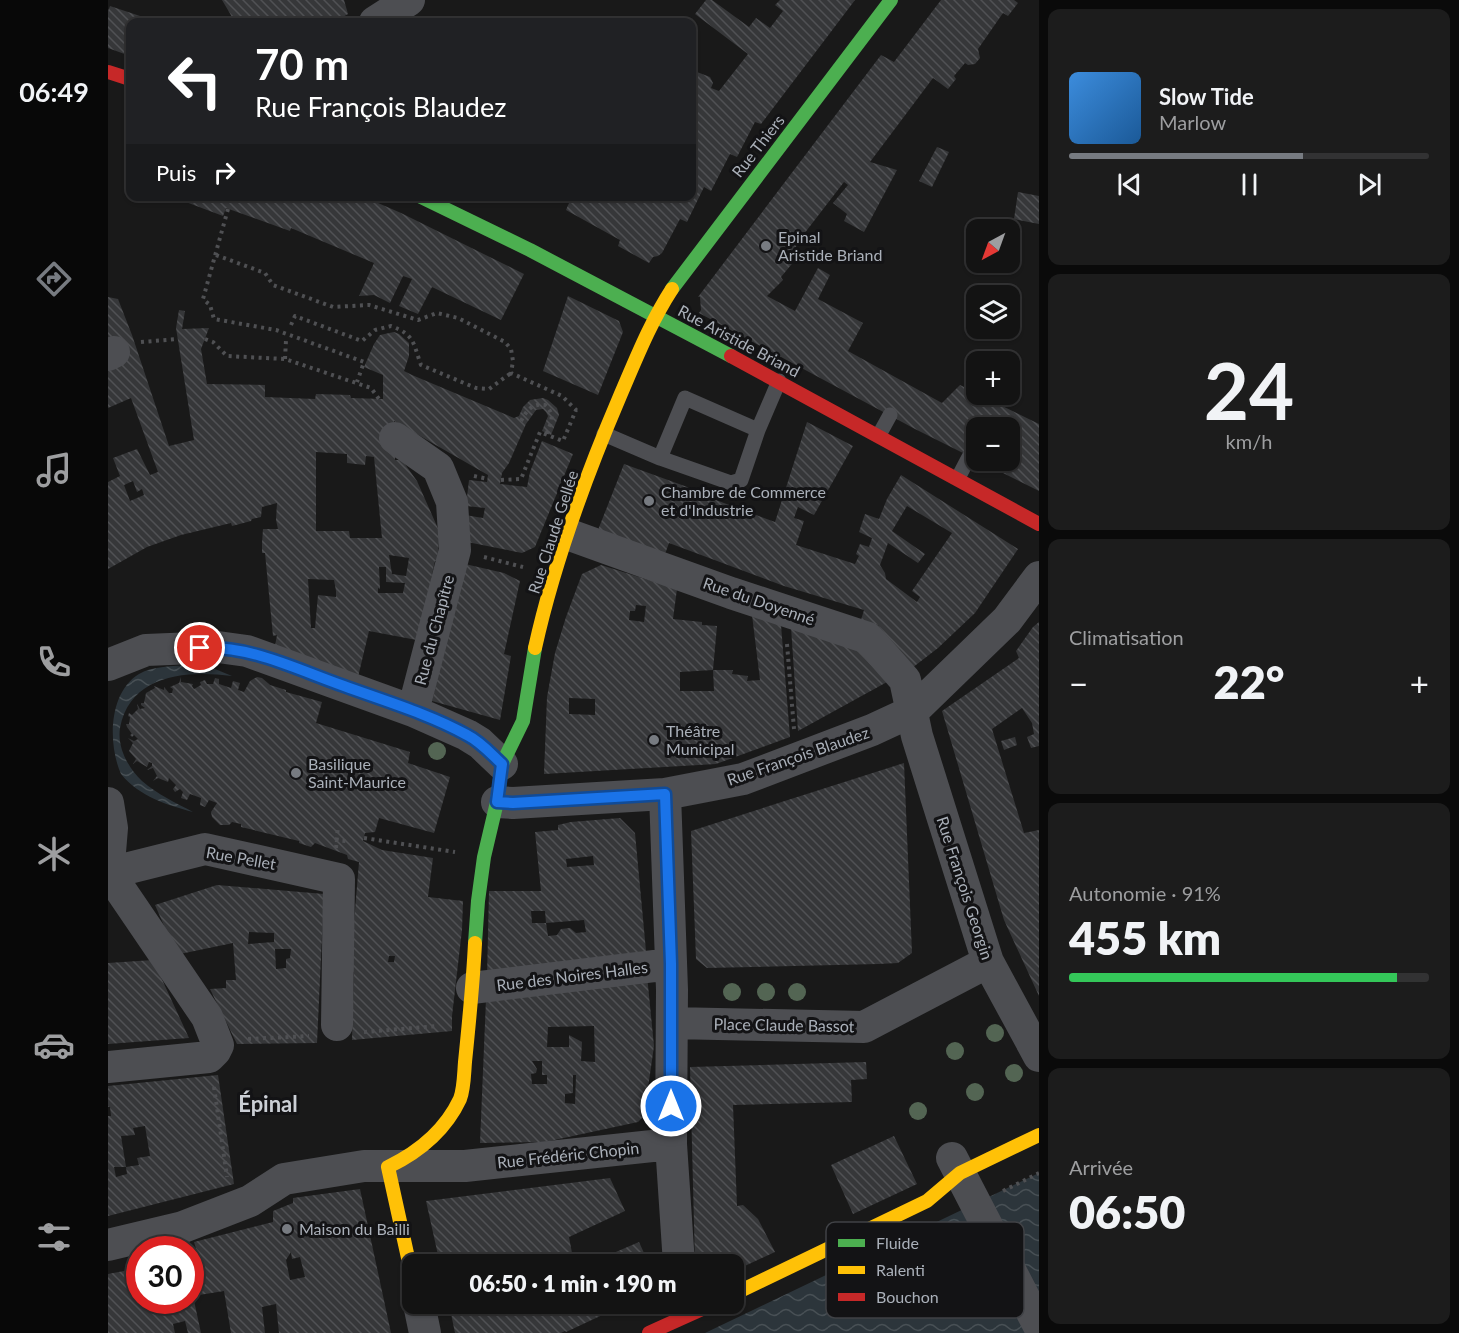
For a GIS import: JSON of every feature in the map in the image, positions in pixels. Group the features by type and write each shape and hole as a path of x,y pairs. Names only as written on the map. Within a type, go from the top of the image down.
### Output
{"street":[{"path":"381,18 409,0"},
{"name":"Rue Thiers","path":"655,315 678,279 891,0"},
{"path":"108,72 126,78"},
{"name":"Rue Aristide Briand","path":"430,201 655,315 1039,524"},
{"name":"Rue Claude Gellée","path":"388,1167 410,1156 429,1141 454,1111 461,1097 478,901 488,833 497,802 502,764 523,721 529,677 553,574 604,434 655,315"},
{"name":"Rue du Chapître","path":"395,438 438,468 452,502 454,550 413,711"},
{"name":"Rue du Doyenné","path":"567,534 868,638 905,680 913,711"},
{"name":"Rue François Blaudez","path":"497,802 665,794 743,779 872,730 913,711 1006,620 1039,577"},
{"path":"108,665 146,650 218,647 247,651 413,711 467,735 480,743 502,764"},
{"name":"Rue François Georgin","path":"913,711 917,736 988,962 1039,1056"},
{"path":"665,794 671,964 672,1144 678,1254"},
{"path":"108,803 112,828 109,874 207,1017 232,1042 209,1057 108,1067"},
{"name":"Rue Pellet","path":"109,874 205,849 339,879 340,1031"},
{"name":"Place Claude Bassot","path":"672,1023 864,1027 988,962"},
{"name":"Rue des Noires Halles","path":"472,988 671,964"},
{"path":"885,1222 927,1202 956,1165 1039,1135"},
{"name":"Rue Frédéric Chopin","path":"108,1245 183,1227 239,1194 284,1179 364,1166 465,1166 672,1144"},
{"path":"956,1165 986,1222"},
{"path":"388,1167 407,1254"},
{"path":"744,1289 826,1250"},
{"path":"1024,1296 1039,1326"},
{"path":"421,1314 425,1333"},
{"path":"649,1333 685,1314"}],"lane":[{"path":"604,434 660,458 731,483 741,480 758,430 779,381"},
{"path":"660,458 685,398 758,430"},
{"path":"879,435 890,415"},
{"path":"958,478 966,463"}],"path":[{"path":"228,209 203,299 210,305 214,319 276,330 364,362 357,382"},
{"path":"216,255 265,273 273,285 333,307 369,305 418,320 436,313 458,318 505,342 511,349 513,361 511,373 489,389 476,388 421,365 415,343 409,335 391,326 375,330 362,341 295,316 291,326"},
{"path":"119,350 178,339"},
{"path":"205,339 213,342 227,356 285,359 357,382 371,388 379,399"},
{"path":"285,359 286,340"},
{"path":"511,373 562,396 576,410 590,416"},
{"path":"521,421 528,409 534,405 545,405 553,416 546,435"},
{"path":"501,480 521,479 540,432 563,441 576,410"},
{"path":"454,550 553,574"},
{"path":"785,610 796,759"},
{"path":"338,825 335,840 346,841"},
{"path":"364,838 455,852"},
{"path":"232,1042 340,1031 441,1025"},
{"path":"212,1076 239,1194"}],"water":[{"path":"189,665 210,667 232,676 197,674 179,676 148,686 135,696 126,710 120,728 120,742 128,764 142,781 193,812 154,799 128,782 121,774 117,762 113,735 116,706 129,683 139,674 150,669"},
{"path":"1039,1173 1039,1333 705,1333 826,1275 826,1318 1024,1318 1024,1222 937,1222"}],"building":[{"path":"222,0 344,0 348,14 341,18 233,18"},
{"path":"706,0 712,0 749,27 756,18 770,28 783,11 775,5 780,0 855,0 761,124 755,122 737,157 730,154 711,191 704,187 687,222 680,219 662,253 653,257 649,263 618,246 620,240 566,210 569,203 566,201 696,201 696,72 710,77 713,83 711,88 719,91 748,54 695,14"},
{"path":"941,0 1014,0 1018,3 1008,16 1003,13 978,49 980,58 975,64 965,63 954,76 956,79 948,89 933,78 870,162 897,170 864,232 844,221 847,214 833,203 848,185 844,182 797,243 794,249 801,253 781,277 783,280 767,296 795,311 818,268 830,275 818,299 863,323 848,351 942,403 960,385 966,388 966,405 1001,405 1039,424 1039,491 999,471 1020,471 1020,417 966,417 966,455 699,313 701,310 700,297 698,297 881,55 894,62"},
{"path":"110,6 146,18 126,18 126,55 108,48"},
{"path":"937,147 949,152 932,187 919,181"},
{"path":"1018,192 1039,196 1039,224 1014,219"},
{"path":"183,201 373,201 524,274 501,320 432,287 418,314 399,306 412,279 403,276 390,303 374,295 359,296 374,263 291,228 290,231 226,208 223,216"},
{"path":"568,296 619,321 623,332 598,395 543,371"},
{"path":"108,297 118,299 169,446 194,440 176,328 179,310 185,311 182,329 209,328 201,349 207,384 265,385 265,397 315,399 316,394 383,399 383,375 364,367 380,335 394,332 409,343 409,356 404,371 412,375 514,418 519,416 523,407 530,400 543,398 557,408 559,415 551,435 542,431 548,416 546,412 543,409 536,410 526,424 509,463 502,473 500,484 527,487 542,441 573,454 535,547 522,553 462,541 465,515 483,518 485,508 466,506 469,480 487,482 488,475 394,421 395,460 402,460 417,481 440,533 437,561 435,561 431,579 426,628 422,641 369,631 358,677 274,651 277,635 273,636 265,553 262,553 262,543 263,529 278,529 277,503 262,507 261,517 251,521 232,526 231,523 181,535 147,547 108,569 108,482 120,476 113,458 137,449 150,475 158,472 131,398 108,408","holes":["316,452 347,454 347,463 365,465 366,456 374,457 382,538 350,538 349,531 316,531","133,481 137,492 142,489 144,495 130,501 124,485","389,555 409,558 406,576 392,574","379,567 386,567 386,582 405,583 403,593 378,593 378,588 380,589","308,579 334,580 336,597 318,595 315,628 311,628"]},
{"path":"807,422 853,446 814,515 798,507 794,518 804,521 796,545 855,564 859,556 856,554 860,544 869,547 872,538 859,532 865,514 879,519 901,475 1018,549 975,613 938,648 912,668 878,625 861,620 864,610 784,586 669,543 665,554 598,530 624,464 775,522","holes":["907,506 952,533 912,591 920,597 917,602 886,579 880,565 888,543 918,563 925,554 892,531"]},
{"path":"465,564 504,573 520,581 504,654 511,656 500,720 432,701"},
{"path":"601,565 677,589 673,619 717,626 713,670 733,670 732,674 748,676 747,681 760,680 752,615 781,625 790,737 716,764 544,774 547,697 555,653 582,574","holes":["636,605 646,606 644,622 629,620 630,611 635,611","713,670 714,691 680,691 680,672","569,698 595,699 595,715 569,714"]},
{"path":"1039,622 1039,746 1031,748 1027,737 1034,734 1032,723 1022,708 992,729 1024,833 1039,830 1039,996 1004,920 942,711 1019,658 1016,651"},
{"path":"791,627 865,653 887,682 798,731"},
{"name":"Basilique Saint-Maurice","path":"181,677 181,682 193,684 194,689 205,680 207,684 213,684 215,678 219,679 219,684 231,688 233,681 240,683 238,690 244,692 250,681 257,677 262,678 270,685 286,690 286,692 322,702 316,723 410,752 408,763 450,777 434,833 379,818 375,832 365,833 363,841 382,850 433,858 428,897 463,901 452,1031 352,1040 354,972 350,971 359,862 315,843 311,847 299,841 241,827 241,824 232,822 229,825 220,825 212,817 211,812 217,803 209,800 205,807 200,805 201,798 190,794 187,800 181,798 183,792 180,789 175,792 173,789 176,785 169,778 168,782 158,778 153,781 157,776 153,768 147,770 152,763 149,762 147,767 137,761 133,764 136,759 129,751 133,743 128,738 134,741 138,739 130,735 132,734 127,727 129,713 132,715 138,709 137,704 140,709 145,708 141,703 144,703 146,693 155,688 154,686 164,690 164,687 172,693 173,689 170,687 179,683","holes":["389,956 395,956 394,962 388,962"]},
{"path":"1015,737 1017,745 1004,750 1001,741"},
{"path":"904,763 912,953 898,963 878,964 707,968 696,959 691,831"},
{"path":"620,818 635,833 646,951 487,977 489,891 541,891 535,832 558,830 558,825","holes":["593,856 594,865 567,867 566,859","531,911 545,911 546,923 532,923","584,920 586,932 576,933 570,928 561,929 557,935 548,936 546,923"]},
{"path":"217,885 324,894 317,1043 237,1044 210,989 226,988 226,980 236,980 233,943 180,954 169,937 155,905","holes":["249,932 274,933 274,942 248,944","275,949 291,949 290,958 286,959 286,968 276,969"]},
{"path":"153,960 189,1038 108,1044 108,963"},
{"path":"647,975 654,1046 644,1116 638,1122 545,1142 480,1143 486,999","holes":["594,1026 595,1062 581,1061 582,1042 569,1035 569,1047 547,1047 548,1027","532,1061 542,1061 542,1075 547,1075 547,1084 532,1084 531,1074 536,1073 537,1069","573,1075 576,1075 575,1104 565,1103 565,1094 573,1093"]},
{"path":"866,1062 867,1079 851,1080 852,1102 733,1105 737,1206 743,1205 758,1219 775,1252 744,1266 744,1254 695,1254 690,1067"},
{"path":"218,1075 234,1184 108,1216 108,1116 111,1116 110,1107 108,1107 108,1086","holes":["145,1126 150,1156 137,1158 139,1165 126,1167 121,1136 135,1135 133,1128","114,1167 126,1167 127,1174 116,1177"]},
{"path":"894,1136 917,1184 853,1214 831,1165"},
{"path":"610,1178 625,1211 569,1237 573,1254 438,1254 426,1201"},
{"path":"360,1189 391,1333 279,1333 276,1304 262,1307 265,1333 231,1333 224,1291 204,1294 204,1239 273,1222 273,1211 293,1203 293,1198","holes":["291,1252 292,1259 300,1257 305,1277 290,1280 286,1260"]},
{"path":"639,1242 644,1254 611,1254"},
{"path":"126,1271 126,1314 197,1314 201,1333 188,1333 185,1321 173,1324 175,1333 108,1333 108,1274"},
{"path":"451,1314 605,1314 561,1333 455,1333"}],"traffic: fast":[{"path":"672,289 891,0"},
{"path":"429,201 530,250 731,356"},
{"path":"475,943 484,857 497,802 502,764 523,721 535,648"}],"traffic: slow":[{"path":"535,648 561,552 595,458 644,341 672,289"},
{"path":"407,1254 388,1167 410,1155 439,1131 460,1099 464,1081 475,943"},
{"path":"883,1222 927,1201 960,1173 1039,1135"},
{"path":"744,1289 826,1250"}],"traffic: jam":[{"path":"108,72 126,78"},
{"path":"731,356 1039,524"},
{"path":"649,1333 691,1314"}],"place":[{"name":"Epinal Aristide Briand","path":"766,246"},
{"name":"Chambre de Commerce et d'Industrie","path":"649,501"},
{"name":"Théâtre Municipal","path":"654,740"},
{"name":"Basilique Saint-Maurice","path":"296,773"},
{"name":"Maison du Bailli","path":"287,1229"}],"district":[{"name":"Épinal","path":"268,1104"}],"route":[{"path":"200,648 218,647 247,651 413,711 467,735 480,743 502,764 497,802 665,794 671,964 671,1106"}]}
